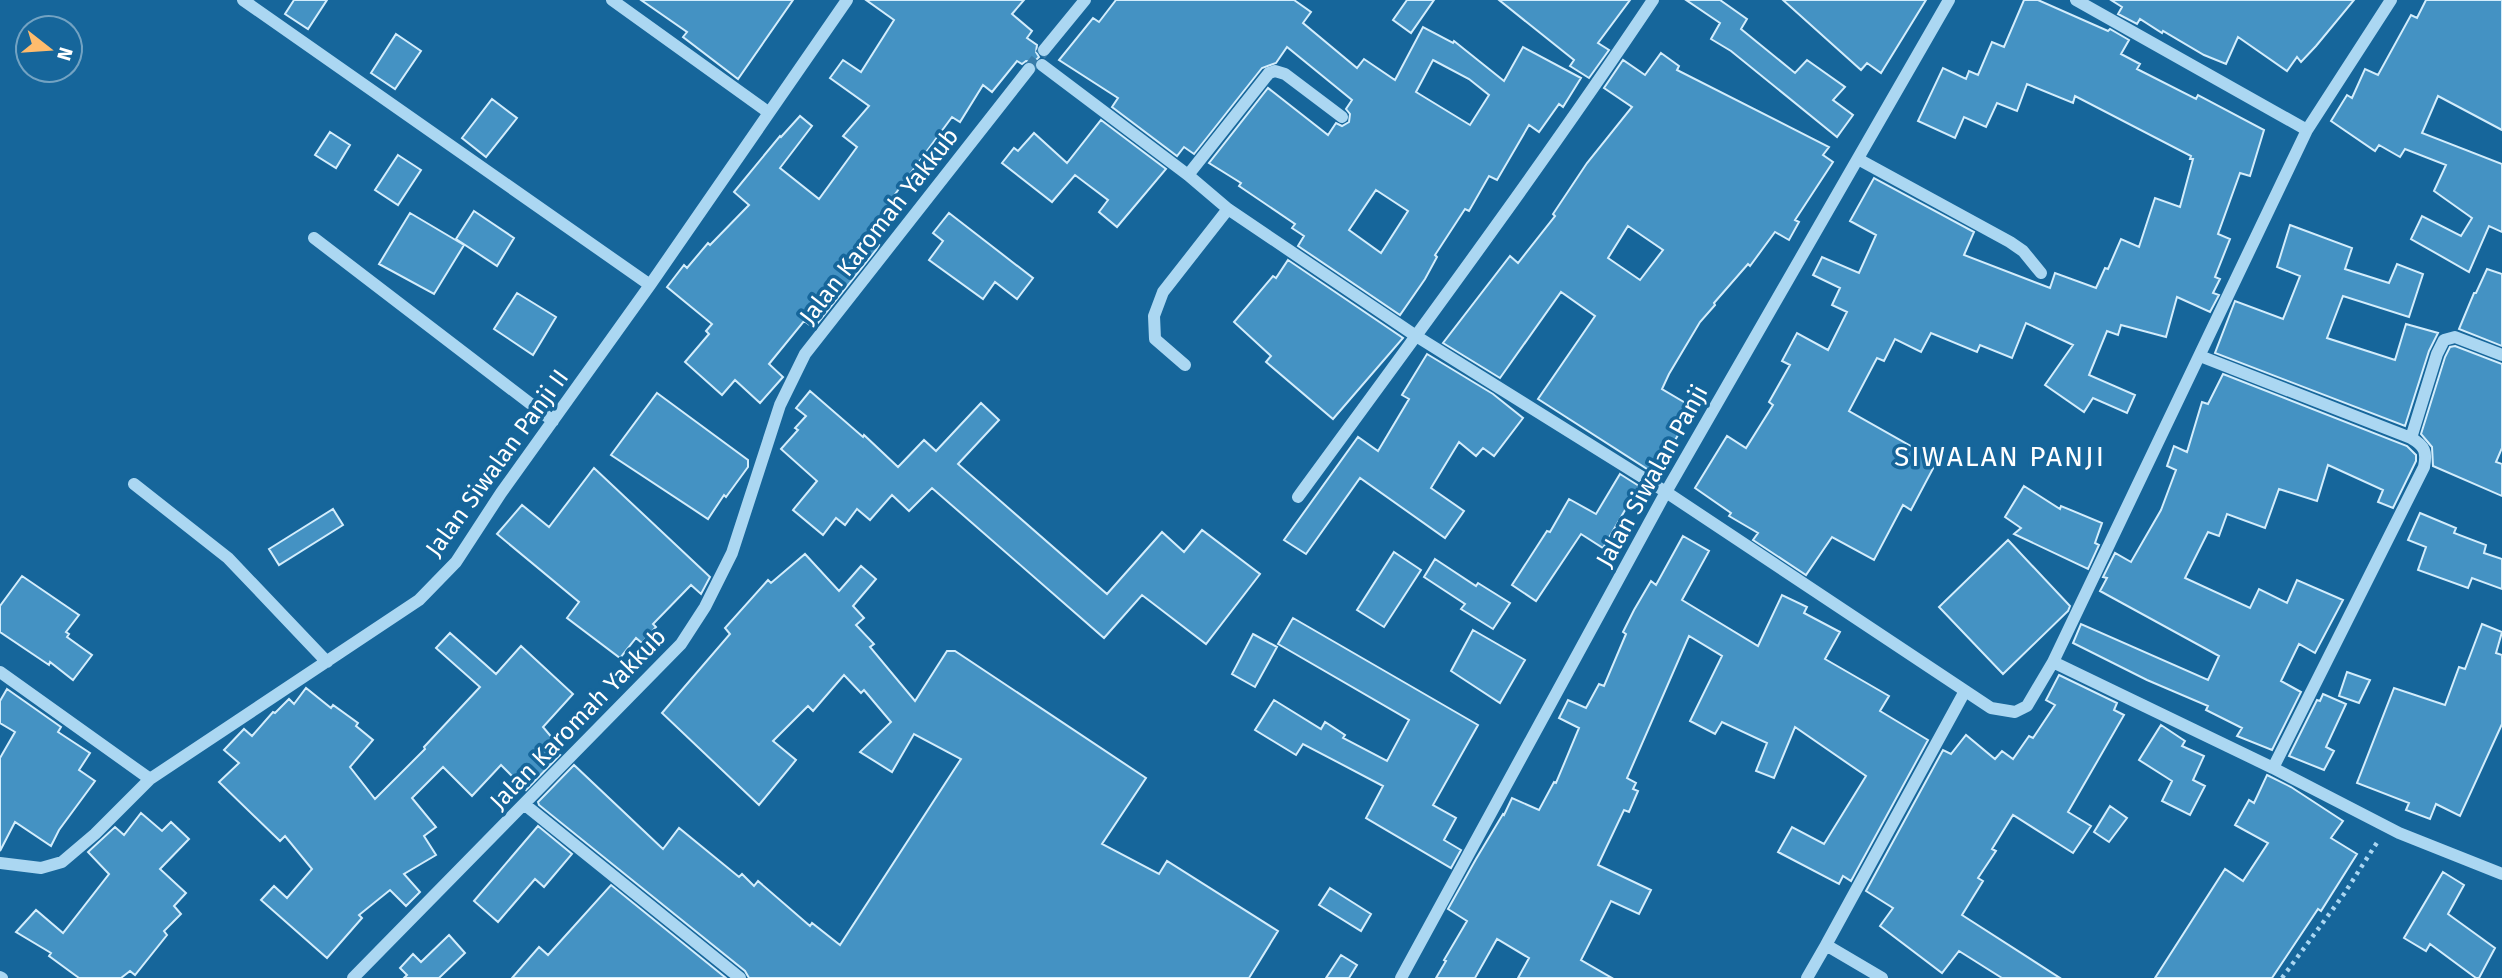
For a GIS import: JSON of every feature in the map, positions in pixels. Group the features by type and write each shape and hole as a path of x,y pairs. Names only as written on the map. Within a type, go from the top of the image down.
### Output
{"street":[{"path":"243,0 650,285"},
{"path":"612,0 768,112"},
{"name":"Jalan Siwalan Panji II","path":"0,863 41,868 62,862 95,834 150,779 419,600 456,562 501,493 650,285 847,0"},
{"path":"1044,50 1085,0"},
{"path":"1298,497 1609,66 1653,0"},
{"name":"Jalan Siwalan Panji","path":"1401,978 1666,492 1949,0"},
{"path":"2076,0 2308,130"},
{"path":"1042,65 1188,175 1228,209 1416,336 1666,492 1991,709 2015,712 2026,706 2053,662 2308,130 2391,0"},
{"name":"Jalan Karomah Yakkub","path":"353,978 681,645 705,607 732,554 780,405 805,354 1029,69"},
{"path":"1188,175 1269,73 1275,71 1285,74 1342,117"},
{"path":"1857,159 2010,242 2023,251 2041,273"},
{"path":"1185,365 1155,339 1154,317 1163,292 1228,209"},
{"path":"314,238 553,421"},
{"path":"2411,438 2437,354 2444,340 2455,337 2502,355"},
{"path":"2200,356 2411,438 2421,443 2425,449 2424,467 2273,768"},
{"path":"134,484 228,558 327,662"},
{"path":"2053,662 2273,768 2387,827 2500,869"},
{"path":"0,672 150,779"},
{"path":"1807,978 1965,691"},
{"path":"524,804 740,978"},
{"path":"1826,945 1882,978"}],"path":[{"path":"2282,978 2344,894 2387,827"}],"building":[{"path":"294,0 327,0 308,29 285,14"},
{"path":"641,0 793,0 738,79 683,37 687,32"},
{"path":"866,0 1024,0 1012,14 1032,31 1027,38 1037,45 1036,52 1039,57 1034,62 1026,61 1022,64 1017,61 992,92 983,85 960,122 952,117 893,197 898,201 870,239 879,245 876,250 814,328 804,321 769,364 783,377 760,403 735,380 722,395 685,362 709,334 706,331 712,324 667,287 684,265 687,268 708,243 710,245 749,205 734,192 800,116 812,126 780,168 819,199 857,147 843,136 869,106 830,78 843,60 861,72 894,20"},
{"path":"1116,0 1294,0 1311,12 1303,23 1357,68 1364,59 1395,80 1423,27 1453,43 1454,41 1504,81 1523,47 1581,78 1563,107 1559,104 1539,132 1529,125 1497,180 1489,176 1469,211 1465,209 1435,255 1437,257 1425,279 1400,315 1298,246 1304,236 1292,228 1295,224 1239,186 1241,183 1209,163 1268,88 1328,135 1336,123 1342,126 1349,122 1350,114 1346,109 1352,100 1287,47 1276,63 1262,68 1194,154 1184,147 1177,156 1112,107 1118,98 1059,60 1093,18 1099,22","holes":["1433,60 1469,79 1489,95 1470,125 1416,92","1376,190 1408,211 1381,253 1349,230"]},
{"path":"1407,0 1434,0 1411,33 1393,20"},
{"path":"1499,0 1630,0 1598,43 1609,50 1589,78 1570,66 1574,60"},
{"path":"1686,0 1720,0 1747,19 1741,29 1795,73 1807,60 1845,87 1833,100 1853,115 1837,137 1731,51 1711,39 1720,23"},
{"path":"1783,0 1926,0 1881,73 1867,63 1861,70"},
{"path":"2024,0 2038,0 2108,31 2110,29 2129,40 2121,54 2140,64 2137,69 2196,99 2198,95 2264,130 2250,176 2240,173 2218,234 2230,239 2215,277 2220,279 2213,293 2219,295 2210,312 2177,297 2166,337 2121,325 2118,335 2107,331 2089,375 2135,395 2127,413 2093,398 2084,412 2045,385 2073,345 2026,323 2012,358 1980,345 1977,352 1931,333 1921,352 1895,339 1884,361 1877,358 1849,411 1937,461 1911,510 1903,505 1874,560 1832,537 1806,575 1753,540 1758,533 1729,516 1731,513 1695,488 1727,436 1746,448 1773,405 1769,402 1790,365 1782,361 1797,333 1828,350 1847,312 1832,305 1840,288 1813,275 1822,257 1859,273 1876,235 1850,221 1874,178 1974,232 1964,255 2050,288 2055,273 2096,288 2121,239 2139,247 2155,198 2180,207 2193,159 2190,159 2191,156 2075,96 2073,103 2027,84 2017,111 1997,103 1986,127 1964,117 1955,138 1918,121 1943,68 1966,79 1969,71 1978,75 1992,42 2004,47"},
{"path":"2111,0 2354,0 2301,62 2297,57 2287,71 2238,37 2226,64 2204,55 2140,19 2137,24 2118,14 2122,7"},
{"path":"2426,0 2502,0 2502,130 2438,96 2422,133 2502,164 2502,232 2489,226 2469,272 2411,239 2422,216 2461,236 2472,218 2434,191 2446,165 2405,149 2400,157 2379,145 2375,151 2331,121 2347,95 2352,98 2365,69 2378,75 2411,15 2417,18"},
{"path":"396,34 421,51 395,89 371,73"},
{"path":"1661,53 1679,66 1677,70 1829,147 1823,155 1833,162 1795,220 1799,222 1789,240 1775,232 1750,266 1748,264 1714,303 1669,374 1662,389 1694,408 1655,474 1538,399 1595,316 1561,292 1500,378 1443,343 1510,256 1518,263 1555,216 1553,214 1587,163 1632,107 1604,88 1623,60 1645,75","holes":["1628,226 1663,250 1640,280 1608,258"]},
{"path":"492,99 517,118 486,157 462,138"},
{"path":"1101,120 1166,169 1117,227 1099,212 1108,200 1075,175 1052,202 1002,163 1014,148 1018,151 1034,133 1067,163"},
{"path":"330,132 350,145 336,168 315,155"},
{"path":"398,155 421,170 398,205 375,190"},
{"path":"474,211 514,238 497,266 456,239"},
{"path":"410,213 464,245 434,294 379,264"},
{"path":"949,213 1033,278 1017,299 995,282 983,299 929,260 943,241 933,233"},
{"path":"2290,225 2352,248 2345,269 2389,283 2397,264 2423,274 2409,317 2343,296 2327,338 2395,360 2406,324 2438,333 2429,351 2405,426 2215,353 2235,301 2283,319 2300,276 2277,267"},
{"path":"1288,260 1403,338 1333,419 1266,362 1271,356 1234,322 1273,276 1276,278"},
{"path":"2487,269 2502,274 2502,346 2459,329"},
{"path":"517,293 556,317 533,355 494,329"},
{"path":"2455,346 2502,364 2502,448 2496,462 2502,464 2502,496 2433,466 2432,447 2421,434 2445,357 2450,347"},
{"path":"1427,354 1493,394 1523,418 1494,456 1483,448 1476,456 1459,442 1431,488 1464,511 1445,538 1360,478 1306,554 1284,540 1358,437 1378,451 1409,399 1402,395"},
{"path":"2223,374 2407,446 2416,455 2416,461 2393,508 2378,502 2383,490 2328,465 2317,501 2279,489 2265,528 2227,514 2219,536 2208,532 2185,578 2250,608 2259,589 2287,603 2297,580 2343,600 2315,653 2299,644 2281,681 2301,692 2272,750 2237,736 2242,728 2206,710 2208,706 2147,680 2073,643 2081,624 2208,680 2219,656 2100,591 2107,578 2103,577 2115,553 2131,562 2161,510 2176,470 2167,466 2174,446 2187,452 2202,402 2208,404"},
{"path":"810,391 898,467 924,440 936,451 981,403 999,420 958,464 1107,594 1162,532 1184,552 1202,530 1260,574 1206,644 1142,595 1104,638 932,488 909,511 892,495 870,520 857,509 845,525 836,518 823,535 793,510 817,481 781,449 806,416 796,408"},
{"path":"657,393 748,460 748,467 708,519 611,455"},
{"path":"594,468 710,577 701,594 691,585 653,624 656,627 642,643 636,638 620,658 567,618 579,602 497,534 522,505 549,527"},
{"path":"1620,474 1639,486 1603,548 1581,534 1536,601 1512,585 1547,531 1550,532 1569,499 1596,514"},
{"path":"2024,486 2060,509 2061,506 2102,523 2095,543 2099,545 2088,569 2014,534 2021,528 2005,517"},
{"path":"333,509 343,525 279,565 269,549"},
{"path":"2420,513 2456,528 2454,533 2486,545 2484,553 2502,559 2502,589 2472,578 2468,588 2418,570 2426,547 2408,540"},
{"path":"1683,536 1709,551 1682,600 1758,646 1782,595 1807,607 1804,613 1840,632 1825,659 1889,696 1880,711 1928,740 1851,881 1843,876 1839,884 1778,852 1792,827 1824,844 1866,776 1795,727 1774,778 1756,771 1767,743 1722,722 1715,734 1690,721 1722,656 1689,636 1627,778 1636,783 1633,789 1638,791 1629,812 1624,810 1598,865 1651,890 1639,914 1611,901 1581,960 1612,978 1518,978 1529,958 1497,939 1475,978 1436,978 1467,921 1448,909 1512,798 1539,810 1554,782 1556,783 1579,728 1559,718 1568,700 1586,708 1599,684 1604,686 1626,634 1623,632 1634,610 1651,581 1656,585"},
{"path":"2008,540 2070,606 2003,674 1939,607"},
{"path":"1394,552 1421,570 1384,627 1357,610"},
{"path":"805,554 839,591 861,566 876,579 853,606 864,618 856,625 874,644 870,647 915,701 947,651 955,651 1146,778 1102,844 1159,874 1167,861 1278,931 1249,978 749,978 745,971 539,805 538,802 574,765 663,849 679,828 739,877 742,874 754,886 758,881 810,926 812,923 840,945 961,759 914,734 892,772 860,752 891,722 864,690 861,693 844,675 813,711 808,706 773,741 796,760 759,805 662,713 730,634 725,628 768,580 771,583"},
{"path":"1435,559 1476,586 1478,583 1510,603 1493,629 1461,609 1465,604 1424,577"},
{"path":"22,576 79,615 66,632 69,634 67,637 92,655 73,680 50,662 49,665 0,632 0,606"},
{"path":"1293,618 1478,725 1433,805 1456,818 1444,840 1461,850 1451,868 1366,818 1383,786 1303,744 1296,755 1255,730 1274,700 1321,729 1325,722 1345,735 1343,738 1387,761 1409,720 1278,644"},
{"path":"2482,624 2502,632 2496,653 2502,655 2502,724 2460,816 2436,804 2430,819 2406,810 2409,803 2357,783 2394,688 2445,705 2459,667 2465,669"},
{"path":"1473,630 1525,660 1500,703 1451,671"},
{"path":"450,633 496,674 521,646 573,694 543,727 559,746 554,751 560,755 526,790 501,765 472,796 443,767 412,798 436,827 424,836 436,855 404,874 420,892 406,906 390,890 359,915 362,918 327,958 261,900 274,886 287,898 312,869 285,836 280,841 219,782 239,763 224,750 244,729 252,736 273,712 289,699 294,704 306,688 331,708 333,705 358,723 356,726 373,740 350,767 375,799 425,749 480,687 436,648"},
{"path":"1253,634 1277,647 1255,687 1232,674"},
{"path":"2347,672 2370,680 2359,703 2339,696"},
{"path":"2059,675 2117,703 2114,710 2124,715 2068,812 2091,826 2073,853 2013,815 1992,849 1996,851 1978,878 1983,881 1962,915 2060,978 2002,978 1959,951 1942,973 1880,926 1893,908 1866,891 1943,750 1951,754 1966,735 1995,759 2002,751 2013,759 2029,736 2033,738 2055,705 2046,700"},
{"path":"7,689 61,727 58,732 90,753 79,770 95,781 59,830 51,846 15,822 0,851 0,758 15,732 0,723 0,701"},
{"path":"2323,694 2346,704 2326,747 2334,751 2324,770 2289,756 2317,700 2320,701"},
{"path":"2161,725 2185,741 2182,746 2204,756 2193,780 2205,786 2190,815 2162,801 2172,781 2139,760"},
{"path":"2267,775 2291,787 2343,821 2331,838 2357,854 2321,911 2318,909 2272,978 2155,978 2225,869 2243,881 2268,843 2235,825 2249,800 2254,803"},
{"path":"2110,806 2127,818 2109,842 2094,832"},
{"path":"141,813 162,831 171,822 189,839 160,869 186,893 174,906 181,914 164,931 167,935 135,975 130,971 121,978 79,978 49,956 51,953 16,932 36,910 63,933 109,874 88,852 115,827 124,835"},
{"path":"538,826 572,854 544,887 535,879 498,922 474,901"},
{"path":"2443,872 2464,885 2448,914 2495,948 2479,978 2430,944 2426,951 2404,938"},
{"path":"611,885 726,978 512,978 539,947 548,955"},
{"path":"1330,888 1371,914 1361,931 1319,905"},
{"path":"449,935 465,953 439,978 404,978 407,975 400,968 413,954 421,962"},
{"path":"1341,955 1357,965 1349,978 1326,978"}],"tunnel":[{"path":"1029,69 1044,50"}],"district":[{"name":"SIWALAN PANJI","path":"2000,456"}]}
